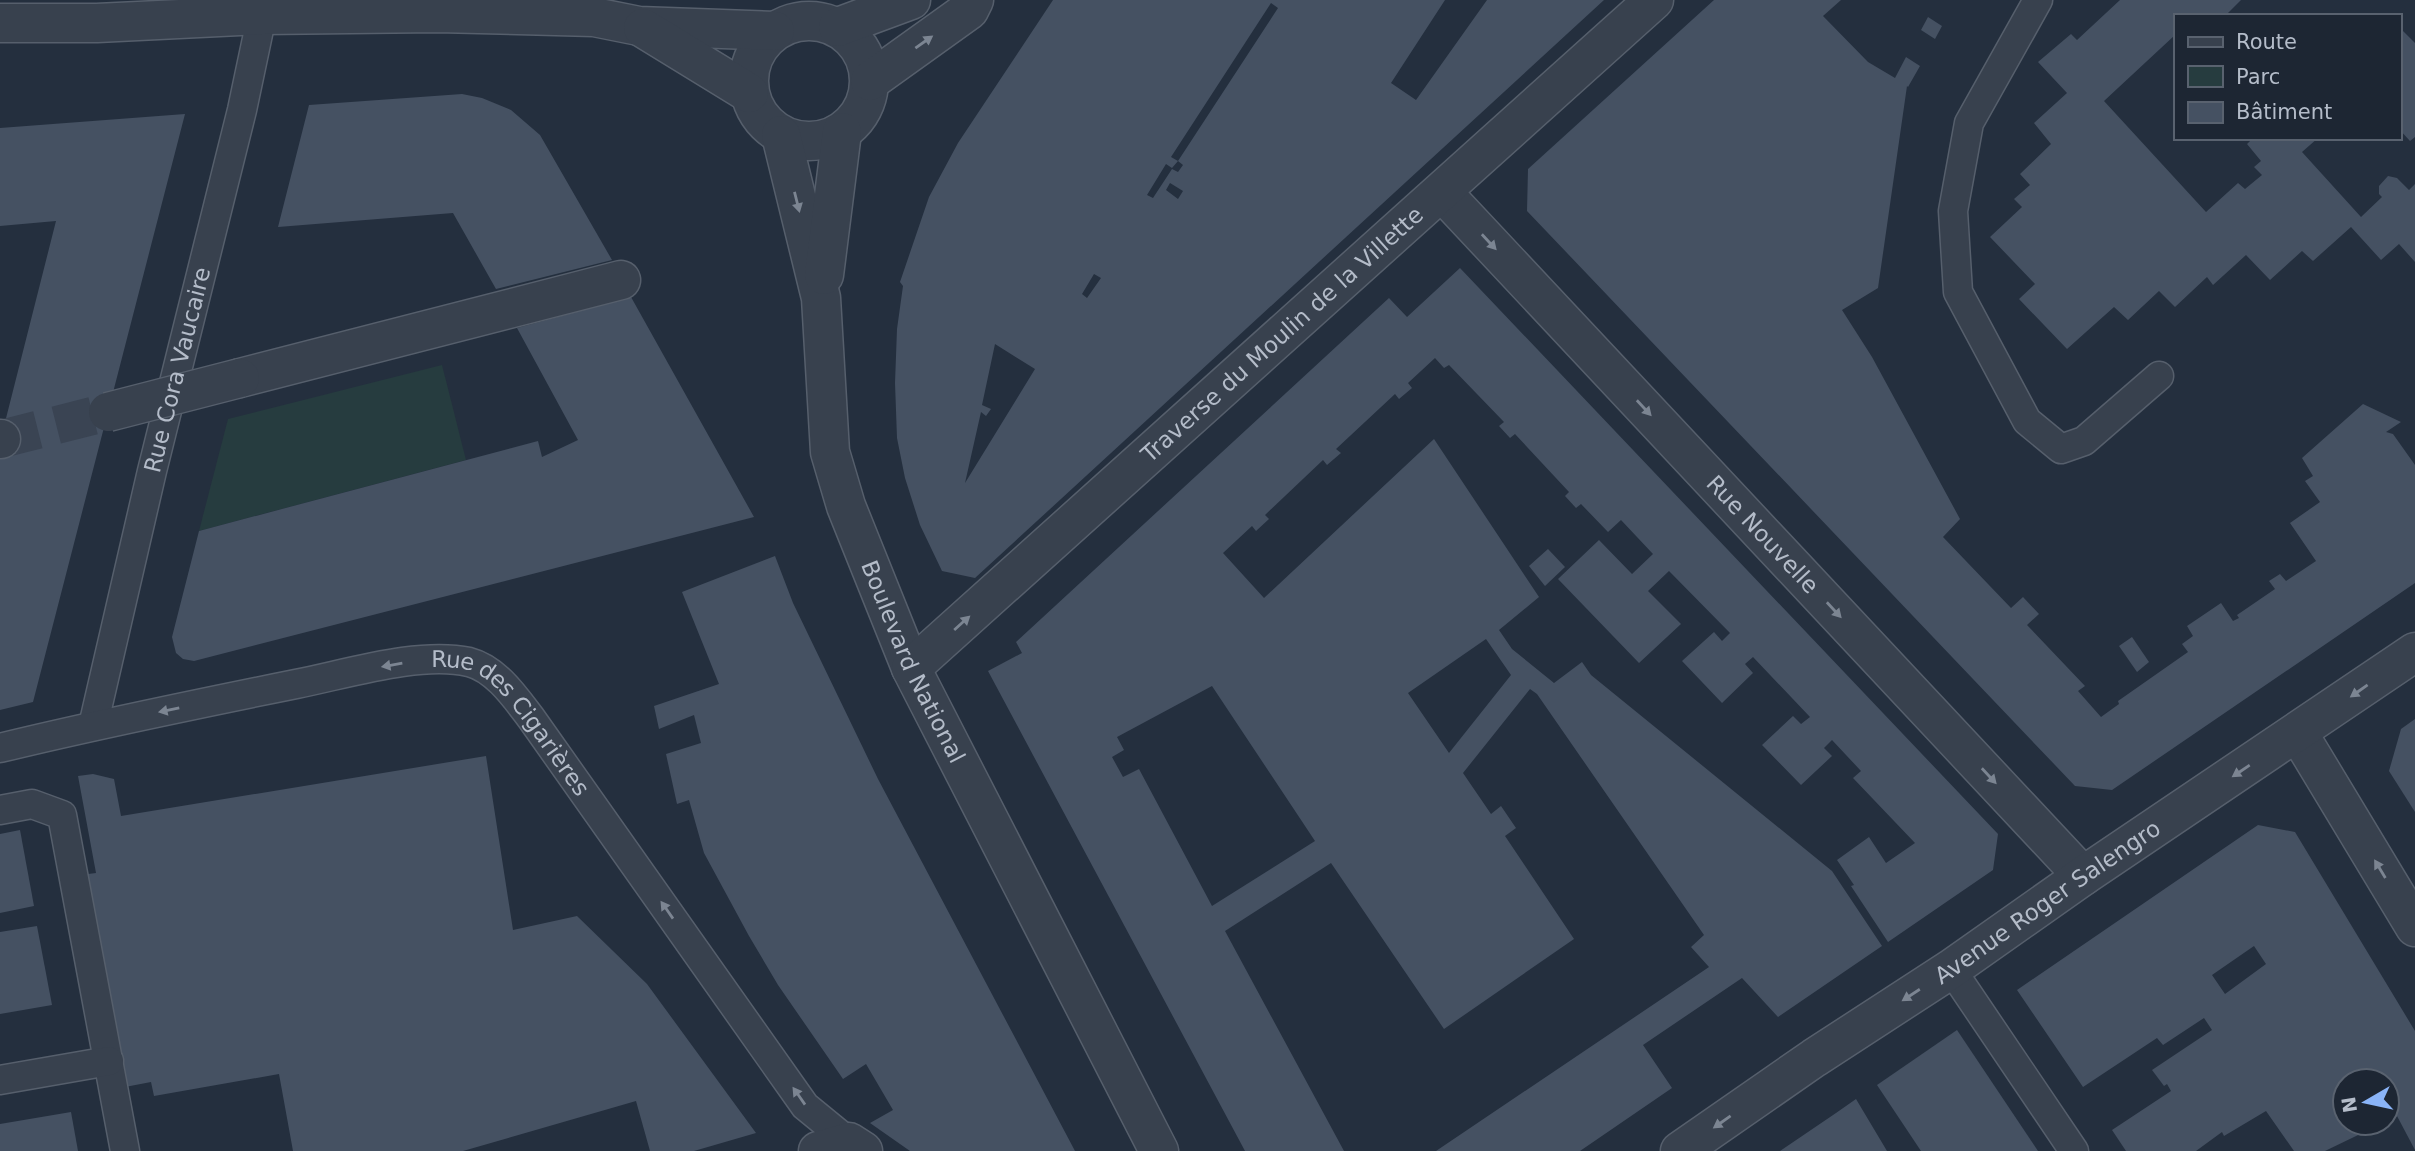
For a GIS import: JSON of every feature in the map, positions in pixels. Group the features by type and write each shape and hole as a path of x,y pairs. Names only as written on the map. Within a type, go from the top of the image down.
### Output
{"street":[{"path":"838,27 911,0"},
{"path":"870,81 969,10 974,0"},
{"name":"Traverse du Moulin de la Villette","path":"911,668 1654,0"},
{"path":"0,23 97,23 262,15 438,13 594,17 639,26 775,31"},
{"path":"817,20 838,27 855,41 866,59 870,81 866,101 858,119 842,132 823,141 802,142 780,135 765,124 755,110 749,93 749,69 758,47 775,31 795,22 817,20"},
{"path":"639,26 749,93"},
{"path":"821,298 842,132"},
{"name":"Boulevard National","path":"780,135 821,298 830,452 846,506 911,668 1159,1151"},
{"name":"Rue Nouvelle","path":"1442,192 2083,876"},
{"path":"108,412 621,280"},
{"name":"Avenue Roger Salengro","path":"1680,1151 2415,652"},
{"path":"2298,733 2415,927"}],"lane":[{"path":"2038,0 1969,123 1953,211 1958,292 2027,421 2061,449 2084,441 2159,376"},
{"name":"Rue Cora Vaucaire","path":"93,726 152,471 242,110 262,15"},
{"name":"Rue des Cigarières","path":"0,748 374,668 434,658 472,663 504,682 805,1106 843,1148"},
{"path":"0,810 32,804 62,815 125,1151"},
{"path":"1951,969 2074,1151"},
{"path":"0,1080 109,1061"}],"green space":[{"path":"442,365 466,460 199,531 228,419"}],"building":[{"path":"1053,0 1445,0 1391,83 1416,100 1487,0 1604,0 975,578 942,571 920,525 905,478 897,438 897,329 903,286 900,282 929,197 958,143","holes":["1271,3 1278,8 1178,161 1171,157","1178,161 1183,165 1178,172 1172,169 1153,198 1147,195 1166,164 1172,168","1170,183 1183,191 1178,199 1166,190","1094,274 1101,278 1087,298 1082,294","995,344 1035,369 965,483 981,412 986,416 991,409 982,405"]},
{"path":"1714,0 1841,0 1823,16 1868,62 1895,78 1906,57 1920,66 1907,86 1878,288 1842,310 1872,357 1960,519 1943,537 2011,608 2023,597 2039,614 2027,625 2085,686 2078,691 2101,717 2119,704 2118,701 2188,652 2182,644 2193,636 2187,626 2221,603 2233,621 2239,618 2237,615 2275,589 2269,581 2280,574 2286,581 2316,561 2290,523 2320,502 2305,481 2313,476 2302,458 2363,404 2401,422 2386,432 2393,434 2415,465 2415,583 2112,790 2075,786 1527,211 1528,169"},
{"path":"2120,0 2241,0 2227,14 2174,14 2174,36 2104,101 2206,212 2238,183 2245,189 2262,175 2254,167 2261,161 2247,144 2251,140 2316,140 2302,152 2361,217 2382,197 2379,194 2379,186 2388,176 2397,178 2409,190 2415,184 2415,262 2399,244 2381,260 2351,227 2313,261 2302,251 2270,280 2246,255 2213,285 2207,277 2175,307 2159,291 2128,320 2114,307 2067,349 2019,299 2035,284 1990,237 2022,207 2014,199 2030,185 2020,174 2051,144 2034,123 2067,93 2038,62 2071,34 2077,40"},
{"path":"1928,17 1942,26 1935,39 1921,30"},
{"path":"2403,31 2415,43 2415,137 2410,141 2401,131"},
{"path":"462,94 482,98 511,110 540,135 612,260 496,289 453,213 278,227 309,105"},
{"path":"185,114 33,702 0,710 0,442 56,221 0,226 0,128"},
{"path":"1460,268 1998,834 1993,870 1888,942 1837,860 1869,837 1886,863 1915,843 1853,778 1861,771 1832,740 1824,748 1832,756 1801,785 1762,745 1793,716 1801,724 1810,717 1753,657 1745,664 1753,673 1722,703 1682,661 1714,632 1722,641 1730,633 1669,571 1648,591 1681,624 1639,663 1558,579 1599,540 1632,574 1653,554 1621,520 1608,532 1581,504 1576,508 1565,496 1569,492 1515,434 1510,438 1499,426 1504,422 1449,365 1444,368 1435,358 1408,383 1412,388 1399,399 1395,394 1336,449 1341,453 1327,465 1323,460 1265,515 1269,519 1256,531 1252,526 1223,553 1264,598 1434,439 1539,597 1499,630 1512,649 1554,683 1582,662 1591,675 1832,871 1882,946 1778,1017 1742,978 1643,1045 1672,1088 1580,1151 1436,1151 1709,967 1691,947 1704,935 1537,694 1530,689 1463,773 1491,814 1501,806 1516,828 1505,836 1574,939 1444,1029 1331,863 1225,931 1344,1151 1245,1151 988,671 1022,653 1016,642 1389,298 1407,317","holes":["1486,639 1511,675 1449,753 1408,693","1212,686 1315,841 1212,906 1139,769 1123,777 1112,757 1124,750 1117,737"]},
{"path":"631,297 754,517 194,661 183,659 176,653 172,637 199,531 538,441 542,457 578,440 517,328"},
{"path":"1548,549 1565,567 1545,586 1529,566"},
{"path":"775,556 793,603 878,779 1075,1151 910,1151 870,1123 893,1110 866,1064 843,1079 778,985 749,936 704,853 689,800 677,804 666,754 701,743 694,715 659,729 654,706 719,684 682,592"},
{"path":"2132,637 2149,662 2137,672 2119,646"},
{"path":"2415,719 2415,812 2389,771 2401,729"},
{"path":"486,756 513,930 577,916 647,984 756,1133 694,1151 650,1151 636,1101 463,1151 293,1151 279,1074 154,1096 151,1082 125,1087 88,874 96,873 78,776 93,774 114,779 121,816"},
{"path":"2258,825 2295,832 2415,1031 2415,1150 2401,1124 2401,1067 2331,1067 2331,1137 2354,1137 2325,1151 2294,1151 2266,1111 2224,1136 2222,1132 2196,1151 2126,1151 2112,1130 2171,1091 2152,1070 2212,1030 2204,1018 2163,1045 2157,1038 2083,1087 2017,990","holes":["2254,946 2266,964 2225,994 2212,975"]},
{"path":"20,830 34,906 0,913 0,834"},
{"path":"37,926 52,1005 0,1014 0,932"},
{"path":"1957,1030 2038,1151 1921,1151 1877,1085"},
{"path":"1856,1099 1887,1151 1780,1151 1836,1113"},
{"path":"71,1112 78,1151 0,1151 0,1124"}],"tunnel":[{"path":"1,439 108,412"}]}
